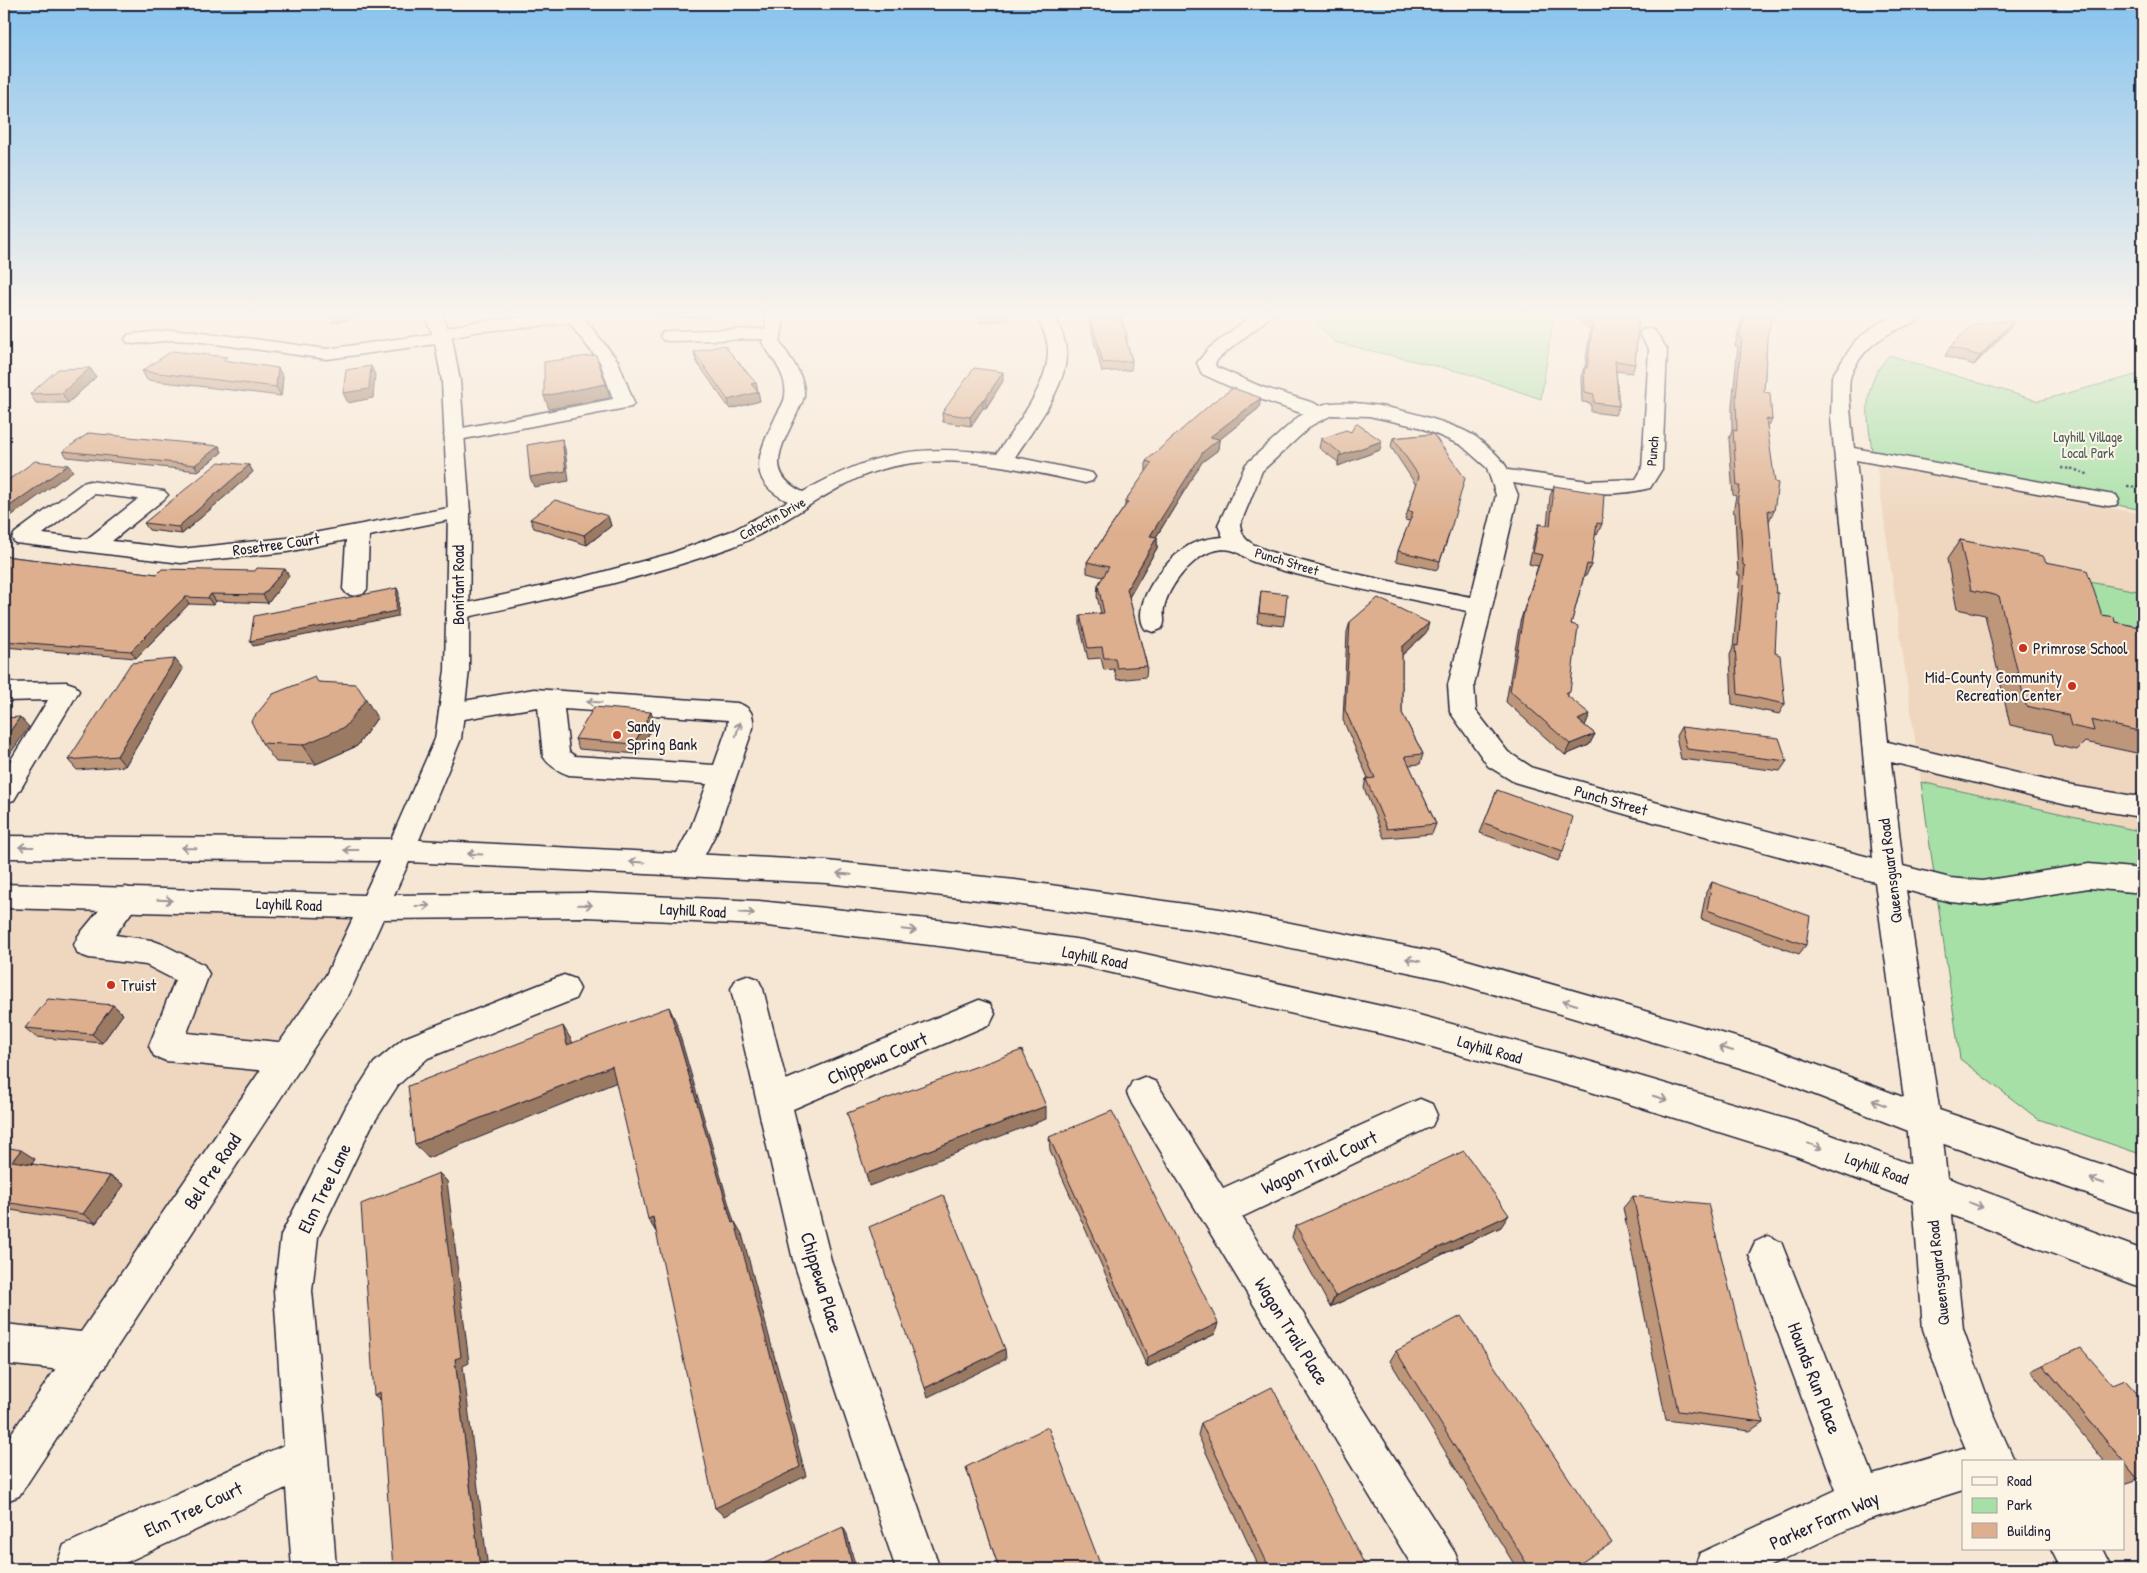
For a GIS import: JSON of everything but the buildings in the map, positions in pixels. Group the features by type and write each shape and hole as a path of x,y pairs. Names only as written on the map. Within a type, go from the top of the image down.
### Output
{"street":[{"name":"Bonifant Road","path":"400,850 448,739 457,670 459,512 451,386"},
{"path":"454,435 624,403 618,386"},
{"path":"794,386 795,394 767,460 772,483 786,494 803,500"},
{"path":"1003,459 1049,386"},
{"path":"1243,386 1255,392 1307,406 1318,414"},
{"name":"Punch","path":"1499,475 1591,488 1643,484 1652,469 1656,386"},
{"name":"Queensguard Road","path":"1841,386 1841,418 1889,875 1924,1121 1943,1329 1975,1421 1984,1460"},
{"name":"Punch Street","path":"1480,606 1292,566 1259,556 1236,543 1229,525 1253,468 1305,421 1329,409 1369,410 1425,422 1468,441 1496,466 1507,495 1461,685 1463,712 1498,759 1524,775 1950,890 1982,893 2089,876 2143,881"},
{"path":"1845,452 2108,500"},
{"name":"Catoctin Drive","path":"458,612 606,580 690,554 740,536 853,474 877,465 919,457 974,456 1003,459 1085,477"},
{"name":"Rosetree Court","path":"92,546 156,495 90,487 24,538 92,546 181,556 287,545 459,512"},
{"path":"355,589 358,531"},
{"path":"1153,624 1152,610 1158,594 1178,567 1201,548 1236,543"},
{"path":"4,692 66,691 4,793"},
{"path":"452,712 534,698 737,712 742,717 740,728 705,828 686,864"},
{"path":"550,700 556,756 569,765 722,775"},
{"path":"1876,749 2067,795 2134,806 2143,804"},
{"path":"4,847 400,850 827,872 1015,892 1220,921 1446,966 1767,1061 1924,1121 2143,1196"},
{"name":"Bel Pre Road","path":"4,1481 338,984 400,850"},
{"name":"Layhill Road","path":"4,896 374,907 586,905 759,913 956,935 1082,954 1414,1027 1588,1076 1796,1138 2143,1269"},
{"path":"126,899 89,945 152,953 193,974 166,1046 288,1058"},
{"name":"Elm Tree Lane","path":"314,1569 307,1456 293,1291 300,1235 359,1116 386,1074 416,1048 564,989"},
{"name":"Chippewa Place","path":"747,990 812,1260 918,1569"},
{"name":"Chippewa Court","path":"774,1101 979,1014"},
{"name":"Wagon Trail Place","path":"1144,1093 1439,1569"},
{"name":"Wagon Trail Court","path":"1218,1210 1420,1115"},
{"name":"Hounds Run Place","path":"1768,1255 1861,1500"},
{"path":"4,1344 91,1353"},
{"name":"Elm Tree Court","path":"80,1561 307,1456"},
{"name":"Parker Farm Way","path":"1716,1569 1861,1500 1962,1470"},
{"path":"2074,1550 2091,1569"}],"shaded area":[{"name":"Primrose School","path":"1876,463 2143,514 2143,832 1921,782"},
{"path":"4,896 374,907 4,1481"}],"green space":[{"path":"1504,386 1543,386 1541,399"},
{"name":"Layhill Village Local Park","path":"1871,386 1991,386 2038,401 2093,386 2143,386 2143,510 1873,458 1868,417"},
{"path":"2089,582 2143,592 2143,646 2107,638"},
{"path":"1921,782 2143,832 2143,1155 2038,1119 1960,1059"}],"place":[{"name":"Primrose School","path":"2023,648"},
{"name":"Mid-County Community Recreation Center","path":"2072,686"},
{"name":"Sandy Spring Bank","path":"617,735"},
{"name":"Truist","path":"111,985"}]}
